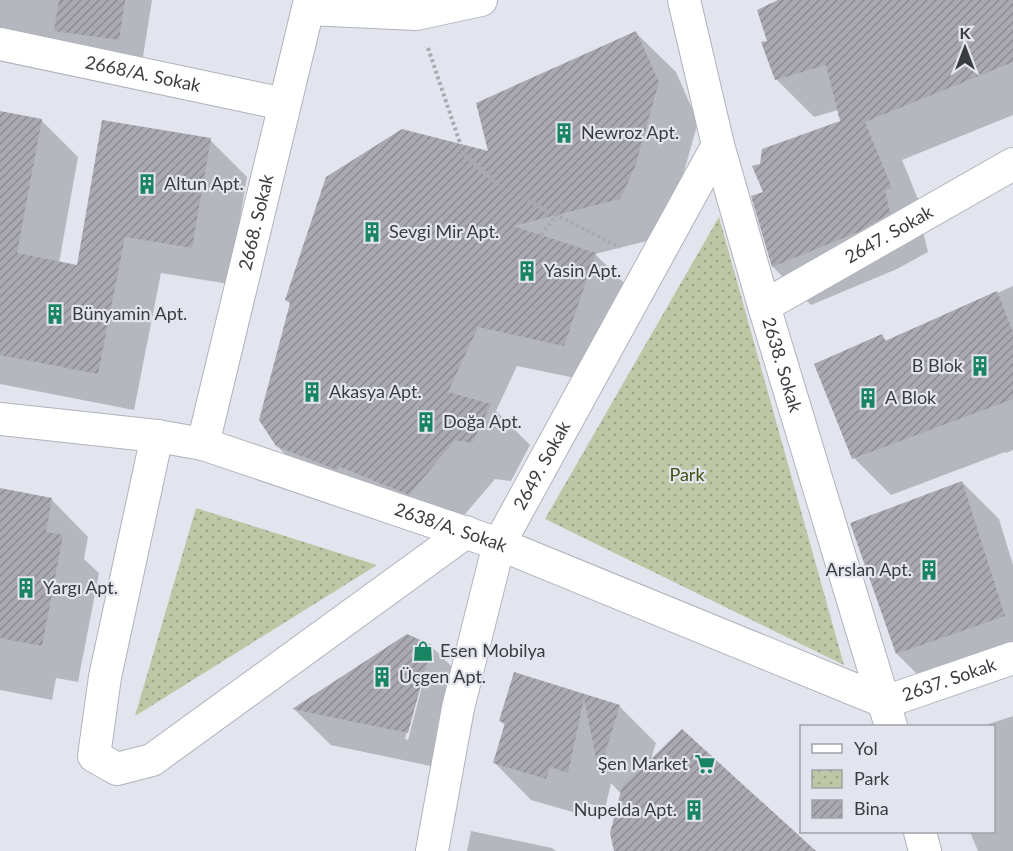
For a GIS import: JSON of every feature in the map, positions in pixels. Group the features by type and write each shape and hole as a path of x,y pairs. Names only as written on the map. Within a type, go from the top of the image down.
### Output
{"street":[{"path":"309,4 416,14 481,0"},
{"name":"2638. Sokak","path":"684,0 718,145 764,306 888,714"},
{"name":"2668. Sokak","path":"203,444 309,4"},
{"name":"2668/A. Sokak","path":"0,44 284,104"},
{"name":"2649. Sokak","path":"432,851 458,708 499,544 718,145"},
{"name":"2647. Sokak","path":"764,306 1013,164"},
{"name":"2638/A. Sokak","path":"0,418 157,436 203,444 499,544 888,714"},
{"path":"157,436 105,677 94,756 117,769 152,760 466,532"},
{"name":"2637. Sokak","path":"888,714 1013,658"},
{"path":"920,833 925,851"}],"path":[{"path":"416,14 464,154 502,188 653,263"},
{"path":"541,235 565,200"}],"green space":[{"name":"Park","path":"719,217 844,665 545,519"},
{"path":"196,508 377,565 135,716"}],"building":[{"path":"59,0 125,0 119,40 54,31"},
{"path":"778,0 1013,0 1013,62 865,122 892,188 885,190 890,213 858,232 772,267 751,196 763,192 752,166 760,164 762,149 840,121 826,65 775,80 761,42 767,41 757,10"},
{"path":"636,31 659,82 635,167 620,199 513,226 596,253 564,346 478,327 448,392 491,404 472,443 455,440 409,495 338,466 337,470 276,446 259,420 290,303 285,300 326,177 402,129 488,151 476,103"},
{"path":"0,111 42,119 17,253 77,265 102,120 211,138 192,248 125,237 98,374 0,355"},
{"path":"997,291 1013,332 1013,399 852,459 814,364 882,334 885,341"},
{"name":"Arslan Apt.","path":"962,481 1005,616 896,654 850,523"},
{"name":"Yargı Apt.","path":"0,488 52,498 46,532 63,535 42,646 0,638"},
{"name":"Üçgen Apt.","path":"407,634 432,645 408,733 292,709"},
{"path":"514,672 620,705 599,773 584,699 568,773 550,767 546,779 493,763 505,723 499,721"},
{"name":"Nupelda Apt.","path":"682,729 816,851 614,851 610,833 622,787"}],"place":[{"name":"Newroz Apt.","path":"564,133"},
{"name":"Altun Apt.","path":"147,184"},
{"name":"Sevgi Mir Apt.","path":"372,232"},
{"name":"Yasin Apt.","path":"527,271"},
{"name":"Bünyamin Apt.","path":"55,314"},
{"name":"B Blok","path":"980,366"},
{"name":"Akasya Apt.","path":"312,392"},
{"name":"A Blok","path":"868,398"},
{"name":"Doğa Apt.","path":"426,422"},
{"name":"Arslan Apt.","path":"929,570"},
{"name":"Yargı Apt.","path":"26,588"},
{"name":"Esen Mobilya","path":"423,651"},
{"name":"Üçgen Apt.","path":"382,677"},
{"name":"Şen Market","path":"705,764"},
{"name":"Nupelda Apt.","path":"694,810"}]}
